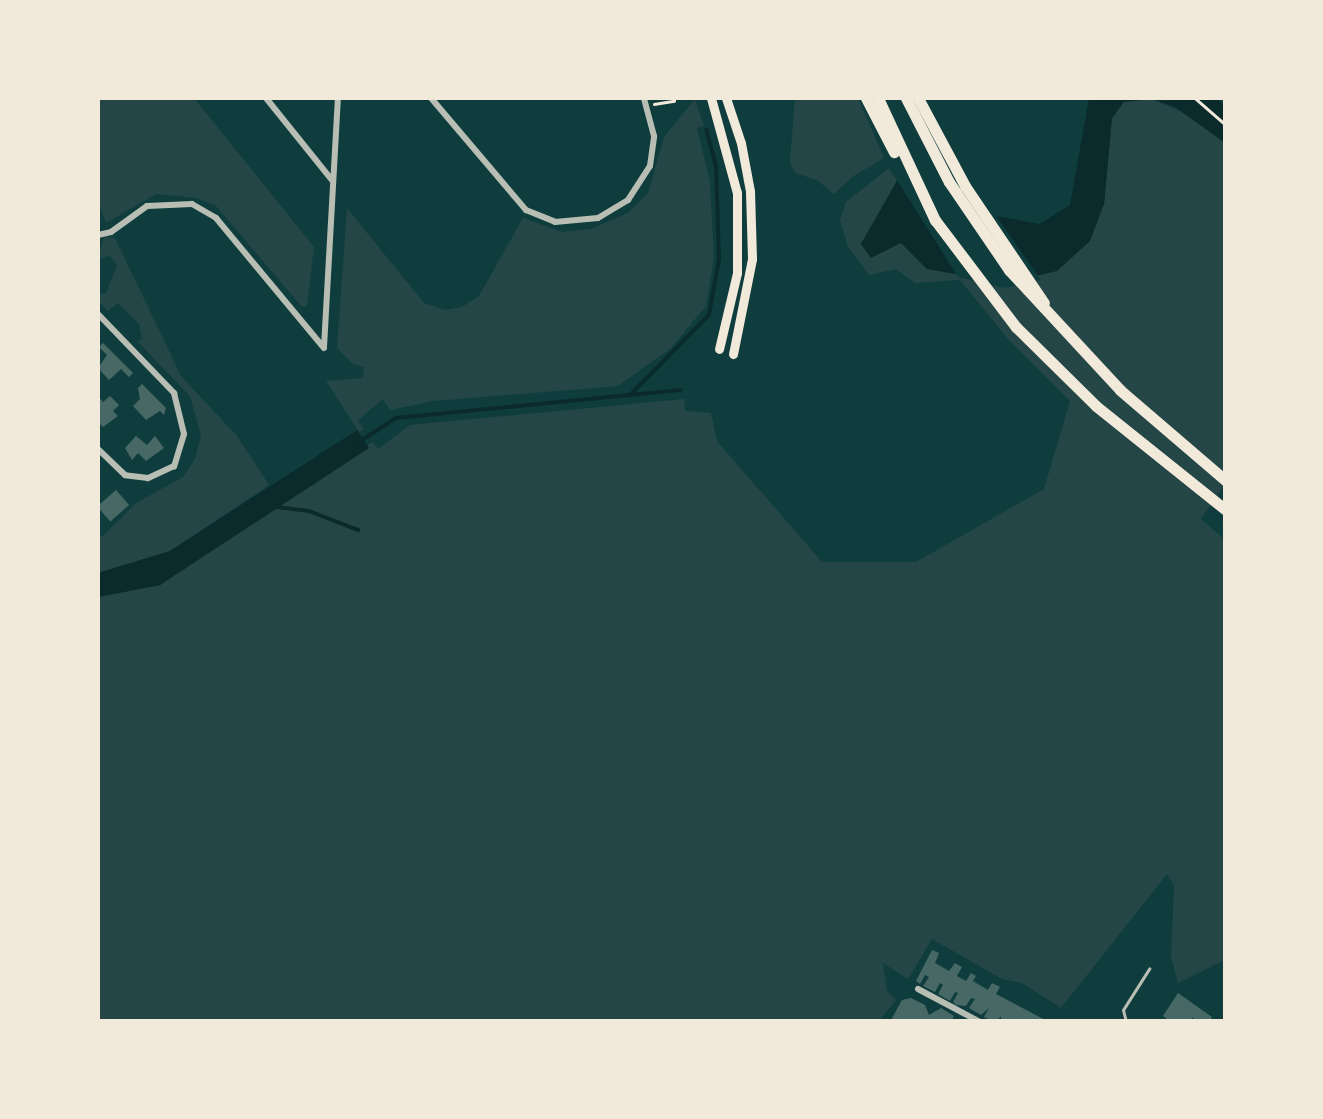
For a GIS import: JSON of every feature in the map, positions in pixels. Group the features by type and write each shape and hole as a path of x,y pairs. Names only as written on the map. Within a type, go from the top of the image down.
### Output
{"highway":[{"path":"866,98 935,220 1016,327 1096,406 1226,510"},
{"path":"878,98 935,220"},
{"path":"906,98 948,182 1009,270 1120,390 1226,482"},
{"path":"918,98 965,186 1063,331"}],"main road":[{"path":"711,98 737,193 737,272 719,349"},
{"path":"726,98 742,143 750,191 752,259 733,354"}],"street":[{"path":"266,98 332,180"},
{"path":"98,235 111,232 146,206 192,204 216,218 242,246 324,348 338,98"},
{"path":"432,98 526,210 555,222 598,218 628,200 650,166 654,136 646,101"},
{"path":"98,314 174,393 184,434 174,466 148,478 125,475 98,449"},
{"path":"719,349 733,354"},
{"path":"918,988 980,1022"},
{"path":"1150,1022 1158,1022"}],"lane":[{"path":"1126,1022 1123,1010 1148,969"}],"path":[{"path":"646,101 682,98"},
{"path":"1195,98 1226,125"}],"shaded area":[{"path":"98,98 194,98 314,247 307,306 302,307 216,206 197,198 156,194 106,223 98,203"},
{"path":"795,98 858,98 884,158 852,177 834,194 817,180 795,173 790,162"},
{"path":"1089,98 1217,98 1225,107 1225,143 1175,107 1151,99 1124,102 1112,118 1104,204 1090,241 1057,271 1005,283 927,269 901,243 871,258 861,244 897,181 944,189 995,216 1040,224 1070,205"},
{"path":"695,99 704,126 697,128 710,182 714,258 706,306 671,348 618,386 434,401 390,410 383,399 358,420 364,430 359,432 326,381 363,378 364,367 353,364 337,348 347,208 424,303 445,310 462,307 479,296 523,218 562,232 591,229 628,213 648,193 664,137"},
{"path":"1151,99 1196,118 1225,143 1225,485 1201,519 1225,540 1225,960 1178,983 1171,957 1174,886 1167,874 1061,1008 1022,983 1002,979 932,939 908,979 883,963 887,991 896,1000 879,1021 98,1022 98,597 160,585 372,442 378,449 410,425 684,399 685,411 711,413 717,441 822,562 916,562 1044,489 1070,401 1008,339 960,280 915,283 896,269 869,275 848,247 840,220 846,202 889,168 897,181 861,244 901,242 927,269 954,271 1104,204 1112,118 1124,101"},
{"path":"104,236 115,238 181,376 237,436 269,485 170,551 98,573 98,535 103,536 136,503 183,477 195,459 201,435 190,396 138,342 142,338 139,324 118,303 108,311 98,300 98,295 106,293 117,265 110,256 98,259"},
{"path":"357,430 369,448 160,585 98,597 98,573 170,551"}],"pier":[{"path":"895,177 945,184 990,207 1041,280 1005,288 958,277"}],"building":[{"path":"103,343 133,373 129,377 121,369 109,380 98,368 107,355 99,347"},
{"path":"142,384 166,408 164,415 160,411 146,420 133,406 140,399 138,388"},
{"path":"98,396 103,402 110,396 119,405 113,411 118,416 103,427 98,422"},
{"path":"136,436 147,445 155,436 164,448 146,461 138,453 132,460 125,448"},
{"path":"116,490 129,505 110,521 98,506"},
{"path":"932,950 939,953 935,963 949,971 955,963 962,967 957,976 966,981 971,973 976,976 973,981 988,990 992,983 1000,987 996,994 1049,1022 1001,1022 1001,1016 997,1021 988,1019 984,1017 989,1008 981,1015 969,1008 975,999 971,998 966,1006 956,1005 953,1002 958,993 950,1001 938,994 943,985 940,983 935,992 923,986 929,977 925,975 920,984 916,981"},
{"path":"1178,993 1212,1017 1209,1022 1193,1022 1193,1017 1190,1022 1171,1022 1163,1016"},
{"path":"911,998 925,1005 929,1015 941,1008 954,1016 951,1022 890,1022 902,1000"}],"waterway":[{"path":"630,395 709,315 719,259 716,166 706,129"},
{"path":"359,442 396,418 681,390"},
{"path":"277,507 309,511 358,530"}]}
